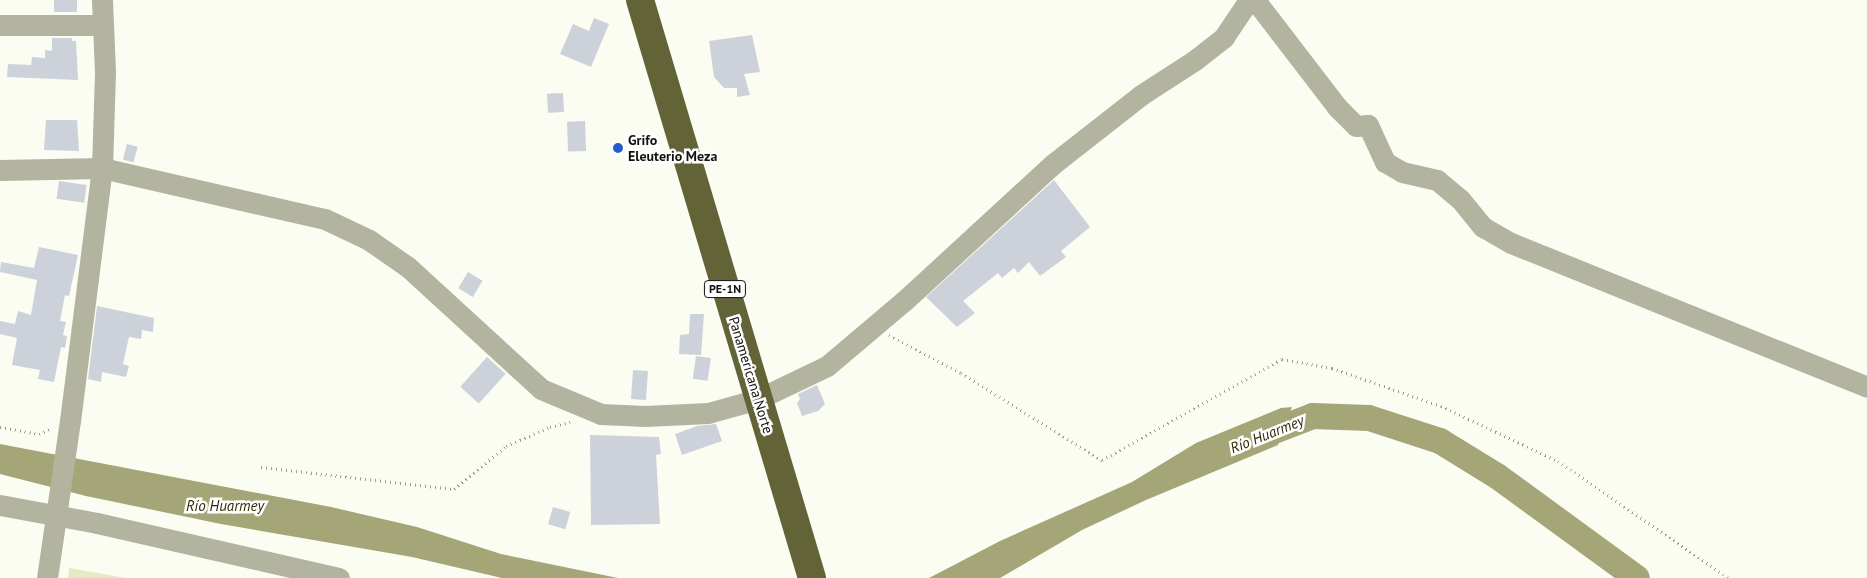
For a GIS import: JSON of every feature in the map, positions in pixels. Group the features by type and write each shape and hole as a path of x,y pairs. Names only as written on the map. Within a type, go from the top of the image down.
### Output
{"highway":[{"name":"Panamericana Norte","path":"640,0 812,578"}],"street":[{"path":"47,578 70,421 102,168 105,72 102,0"},
{"path":"0,170 102,168 325,219 370,240 408,267 541,389 601,414 644,416 708,413 758,399 827,366 870,330 1053,164 1141,95 1195,60 1224,37 1249,0"},
{"path":"1255,0 1337,107 1356,126 1368,125 1385,162 1402,172 1437,180 1460,198 1483,227 1511,243 1867,388"},
{"path":"0,24 103,25"},
{"path":"0,505 56,512 338,578"}],"path":[{"path":"870,330 889,335 961,374 1102,460 1282,359 1332,368 1441,406 1558,461 1729,578"},
{"path":"261,467 454,489 506,446 550,427 601,414"},
{"path":"0,427 39,434 70,421"}],"shaded area":[{"path":"69,568 126,578 68,578"}],"water":[{"name":"Río Huarmey","path":"1292,407 1278,445 1146,500 1082,530 1000,578 929,578 1000,541 1132,482 1196,443 1281,408"},
{"name":"Río Huarmey","path":"0,444 331,507 417,527 501,554 618,578 502,578 412,557 221,524 86,496 0,474"}],"building":[{"path":"54,0 77,0 77,12 54,12"},
{"path":"594,18 609,24 591,67 560,54 573,24 589,31"},
{"path":"752,35 760,72 744,74 750,95 737,97 737,88 724,88 714,77 709,41"},
{"path":"52,38 72,38 72,41 76,41 78,80 7,77 8,64 31,65 32,57 45,58 45,50 52,51"},
{"path":"563,93 564,112 548,113 547,94"},
{"path":"46,120 77,120 79,151 44,150"},
{"path":"585,121 586,151 568,152 567,122"},
{"path":"127,144 138,147 133,162 123,159"},
{"path":"1054,180 1090,227 1061,251 1066,257 1040,276 1029,262 1018,273 1014,268 1002,278 998,273 963,301 975,313 957,327 926,297"},
{"path":"59,181 87,185 84,203 56,199"},
{"path":"39,247 78,255 69,296 65,295 60,321 66,322 63,335 67,336 65,348 61,347 54,382 38,379 40,370 12,365 17,338 0,334 0,321 15,324 18,311 31,315 37,280 0,272 1,262 34,268"},
{"path":"468,272 483,281 473,297 458,288"},
{"path":"97,306 154,318 153,332 142,330 141,339 129,337 123,364 129,366 126,377 102,372 101,382 88,379"},
{"path":"690,314 704,314 701,355 679,354 680,335 689,334"},
{"path":"696,356 711,358 708,381 693,379"},
{"path":"487,357 506,374 479,403 460,387"},
{"path":"633,370 648,371 646,400 631,399"},
{"path":"817,385 825,404 818,411 802,416 797,403 800,399 798,394"},
{"path":"716,424 722,441 682,455 675,434 697,426"},
{"path":"590,435 659,437 661,454 656,455 660,524 591,525"},
{"path":"553,507 570,512 565,529 548,524"}],"waterway":[{"name":"Río Huarmey","path":"1253,439 1313,416 1369,418 1440,441 1497,476 1637,578"}],"place":[{"name":"Grifo Eleuterio Meza","path":"618,148"}]}
